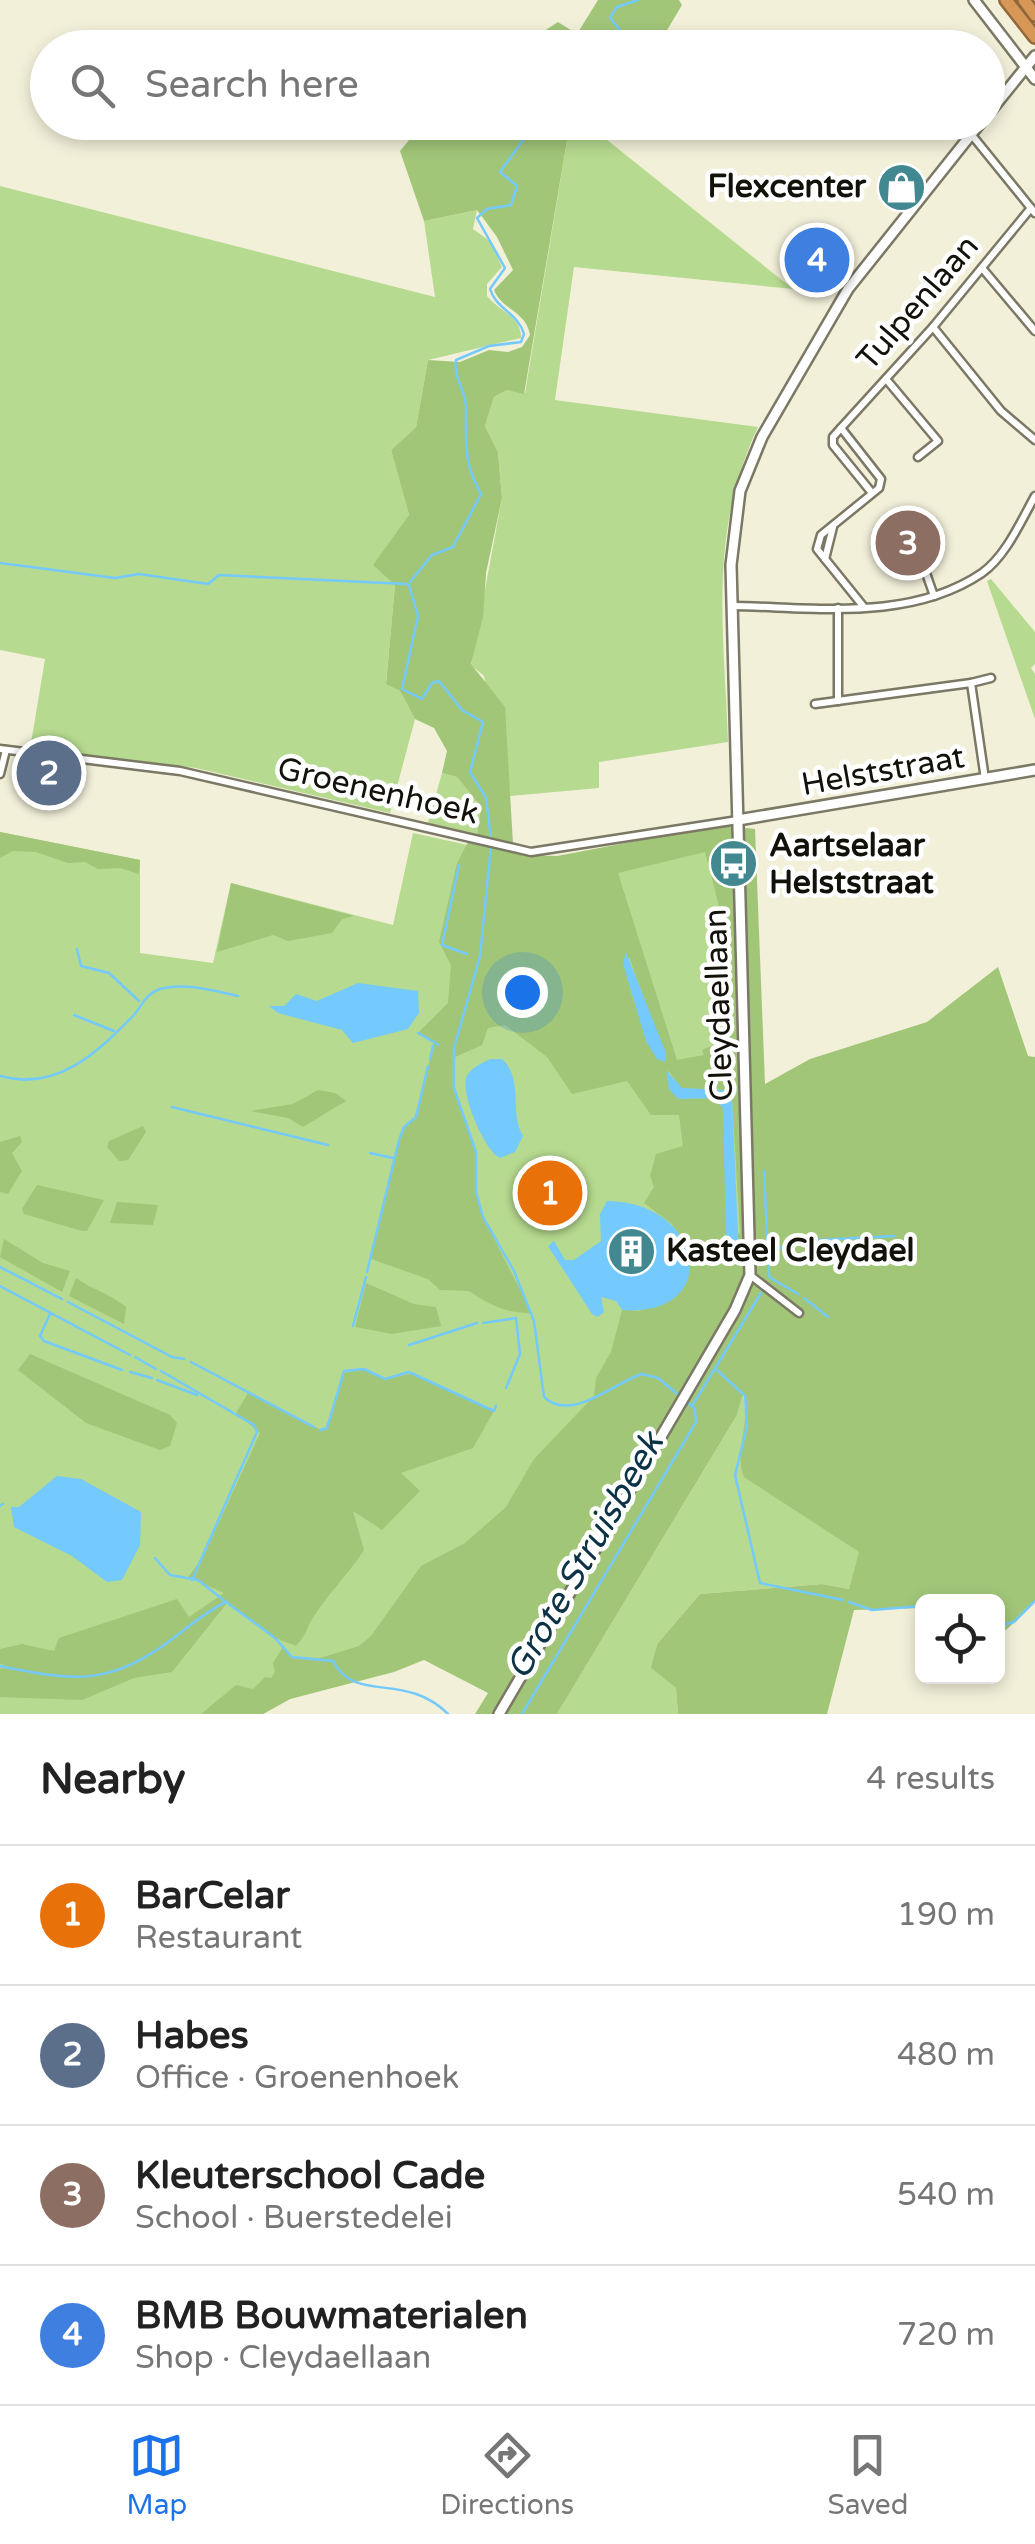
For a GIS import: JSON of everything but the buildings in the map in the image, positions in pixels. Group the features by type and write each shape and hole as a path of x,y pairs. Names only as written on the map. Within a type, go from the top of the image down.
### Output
{"highway":[{"path":"1006,0 1035,36"},
{"path":"1024,0 1035,15"}],"street":[{"path":"974,0 997,30"},
{"path":"1005,40 1035,79"},
{"path":"1005,93 1035,56"},
{"name":"Cleydaellaan","path":"499,1714 680,1405 750,1275 732,606 732,527 749,462 848,290 967,140"},
{"path":"977,140 1033,211"},
{"name":"Tulpenlaan","path":"841,428 1033,211"},
{"path":"982,268 1035,330"},
{"path":"933,327 1001,411 1035,440"},
{"path":"886,378 938,441 918,457"},
{"path":"864,606 825,560 816,543 872,493 881,479 841,428 832,437 833,445 872,493"},
{"path":"732,606 888,606 934,596 992,563 1035,496"},
{"path":"825,560 833,526"},
{"path":"920,556 934,596"},
{"path":"838,608 838,701"},
{"path":"815,704 991,678"},
{"path":"971,683 985,779"},
{"name":"Groenenhoek","path":"0,774 3,749 180,771 484,842 547,853 738,820"},
{"name":"Helststraat","path":"738,820 1035,770"},
{"path":"750,1275 799,1313"}],"green space":[{"path":"598,0 679,0 682,5 667,30 579,30"},
{"path":"558,22 571,30 546,30"},
{"path":"409,140 567,140 524,394 507,390 494,397 485,426 498,452 502,498 486,573 483,617 471,664 505,707 513,844 477,835 481,807 457,777 442,773 447,751 434,728 415,719 400,691 386,684 395,585 373,565 409,515 391,450 416,427 428,360 460,362 489,350 508,352 522,347 530,335 524,321 494,290 513,270 497,237 477,210 424,221 400,151"},
{"path":"567,140 607,140 793,289 574,267 555,400 758,427 742,467 725,543 723,620 728,742 599,762 599,788 510,796 496,699 486,687 484,676 471,665 502,498 498,452 485,426 494,397 507,390 525,393"},
{"path":"0,186 435,297 424,221 477,210 473,229 491,242 502,267 487,284 487,296 514,319 521,338 428,360 416,427 391,450 409,515 395,585 386,683 400,691 415,719 390,813 196,768 30,749 45,659 0,650"},
{"path":"991,579 1035,632 1035,664 1031,668 1035,674 1035,719 987,581"},
{"path":"442,773 457,777 481,807 477,835 428,823"},
{"path":"721,825 755,829 765,1084 810,1059 927,1022 998,967 1028,1056 1035,1057 1035,1602 1006,1630 1005,1594 915,1594 915,1608 854,1610 827,1714 678,1714 676,1688 651,1668 657,1644 700,1594 822,1584 849,1589 859,1552 744,1477 740,1457 745,1415 743,1393 737,1415 557,1714 475,1714 488,1693 424,1660 394,1672 290,1699 263,1714 201,1714 236,1685 253,1689 265,1677 271,1678 275,1672 273,1663 283,1647 292,1657 320,1658 359,1646 371,1636 421,1566 465,1543 506,1507 534,1459 594,1396 596,1378 611,1352 622,1310 640,1311 689,1260 672,1224 644,1203 654,1187 650,1176 656,1154 683,1146 679,1115 651,1115 627,1081 572,1094 547,1057 505,1025 488,1028 482,1045 453,1058 454,1088 476,1152 476,1192 483,1217 532,1313 505,1310 469,1291 440,1290 428,1279 371,1259 399,1140 404,1127 416,1117 434,1043 418,1033 448,1003 451,965 439,942 457,863 468,842 529,855 557,856","holes":["705,852 722,918 728,1039 702,1050 704,1055 677,1060 618,873","629,957 661,1046 647,1030 635,1004 628,978","668,1070 681,1088 723,1090 732,1099 740,1232 730,1247 723,1109 716,1098 678,1099"]},
{"path":"721,828 744,1254 372,1676 290,1699 263,1714 0,1714 0,832 140,860 140,953 213,963 231,883 393,925 413,833 545,862"},
{"path":"0,832 140,860 139,874 120,868 98,869 85,862 68,863 36,852 13,851 0,858"},
{"path":"231,883 354,916 342,919 332,933 288,941 273,935 217,952"},
{"path":"318,1090 335,1093 346,1101 303,1127 288,1118 250,1111 293,1104"},
{"path":"143,1126 146,1132 128,1160 119,1161 107,1147 109,1141"},
{"path":"20,1136 22,1142 12,1153 22,1171 8,1194 0,1192 0,1142"},
{"path":"37,1185 104,1200 87,1231 82,1231 24,1214 22,1209"},
{"path":"117,1202 158,1205 153,1225 110,1223"},
{"path":"4,1239 43,1263 70,1271 62,1292 0,1257"},
{"path":"76,1278 126,1307 124,1324 69,1296"},
{"path":"366,1283 414,1304 436,1307 441,1326 392,1334 355,1327"},
{"path":"30,1354 170,1415 177,1423 170,1446 160,1450 86,1423 18,1370"},
{"path":"364,1369 385,1379 414,1373 494,1411 473,1448 401,1473 420,1491 382,1530 353,1511 364,1550 296,1646 275,1638 227,1603 172,1672 134,1678 82,1700 0,1697 0,1669 4,1665 0,1664 0,1649 22,1644 54,1651 59,1638 177,1599 189,1617 224,1593 188,1577 202,1559 260,1433 236,1413 248,1393 323,1431 332,1416 342,1373"},
{"path":"743,1392 747,1426 744,1476 860,1551 849,1589 822,1584 700,1594 657,1644 652,1668 676,1688 678,1714 557,1714 737,1415"}],"water":[{"path":"626,952 666,1053 665,1062 657,1059 646,1041 623,964"},
{"path":"358,983 418,991 419,1013 408,1029 353,1043 342,1030 278,1013 269,1006 284,1006 296,994 317,1001"},
{"path":"491,1059 502,1059 513,1076 523,1136 515,1152 500,1158 481,1135 465,1086 470,1072"},
{"path":"666,1070 682,1088 723,1090 732,1099 739,1257 726,1238 723,1109 715,1098 678,1099 669,1089"},
{"path":"607,1201 640,1206 665,1220 682,1238 690,1259 688,1279 676,1296 654,1308 622,1310 616,1301 601,1297 604,1312 598,1317 592,1314 548,1246 554,1241 565,1260 574,1260 601,1241 600,1214","holes":["623,1231 652,1246 636,1270 612,1257 624,1239 620,1237"]},
{"path":"57,1476 81,1479 141,1512 140,1545 122,1580 107,1582 72,1556 14,1527 11,1507 19,1507"}],"waterway":[{"name":"Grote Struisbeek","path":"620,30 610,18 617,7 638,0"},
{"name":"Grote Struisbeek","path":"410,582 432,555 453,547 481,494 468,462 465,401 456,360 489,346 521,342 524,334 490,289 505,268 477,218 487,209 511,205 517,186 500,172 523,140"},
{"path":"0,563 115,578 139,574 208,584 219,575 407,584"},
{"name":"Grote Struisbeek","path":"409,585 418,616 402,689 422,699 432,683 439,681 462,710 483,722 470,772 486,798 491,839"},
{"name":"Grote Struisbeek","path":"491,847 480,956 454,1048 454,1088 476,1152 476,1192 483,1217 514,1271 534,1321 544,1397 555,1404 580,1404 642,1374 658,1378 681,1397"},
{"path":"459,865 442,945 467,954"},
{"path":"77,949 81,966 109,973 139,1001"},
{"path":"0,1076 39,1079 74,1066 105,1043 160,989 189,987 238,996"},
{"path":"74,1015 114,1031"},
{"path":"418,1033 439,1045"},
{"path":"430,1059 433,1046"},
{"path":"367,1272 399,1140 404,1127 416,1117 428,1066"},
{"path":"172,1107 328,1145"},
{"path":"370,1153 393,1158"},
{"path":"764,1171 769,1277 798,1294"},
{"path":"819,1240 895,1236"},
{"path":"768,1251 813,1240"},
{"path":"0,1267 62,1299"},
{"path":"353,1326 366,1277"},
{"path":"0,1286 130,1355"},
{"path":"692,1406 761,1293"},
{"path":"804,1298 828,1317"},
{"path":"68,1302 172,1357 184,1359"},
{"path":"50,1314 40,1336 44,1341 122,1370"},
{"path":"483,1323 516,1318 520,1354 506,1388"},
{"path":"409,1345 477,1323"},
{"path":"135,1357 156,1369"},
{"path":"191,1362 314,1427"},
{"path":"320,1430 327,1428 344,1371 364,1369 385,1379 409,1372 494,1411 496,1406"},
{"path":"717,1370 745,1396 747,1426 735,1475 760,1583 843,1600"},
{"path":"161,1371 254,1425 257,1432 192,1580"},
{"path":"130,1372 152,1378"},
{"path":"157,1380 197,1395"},
{"name":"Grote Struisbeek","path":"522,1714 696,1422 695,1409 687,1402"},
{"path":"155,1558 170,1575 198,1580 226,1602"},
{"path":"1005,1624 1014,1622 1035,1601"},
{"path":"0,1666 72,1677 111,1672 152,1653 226,1602 275,1638 292,1657 333,1661 342,1674 354,1681 415,1694 448,1714"},
{"path":"849,1602 872,1610 915,1607"}],"place":[{"name":"Flexcenter","path":"901,187"},
{"name":"BMB Bouwmaterialen","path":"817,260"},
{"name":"Kleuterschool Cade","path":"908,543"},
{"name":"Habes","path":"49,773"},
{"name":"Aartselaar Helststraat","path":"734,864"},
{"name":"BarCelar","path":"550,1193"},
{"name":"Kasteel Cleydael","path":"631,1251"}]}
